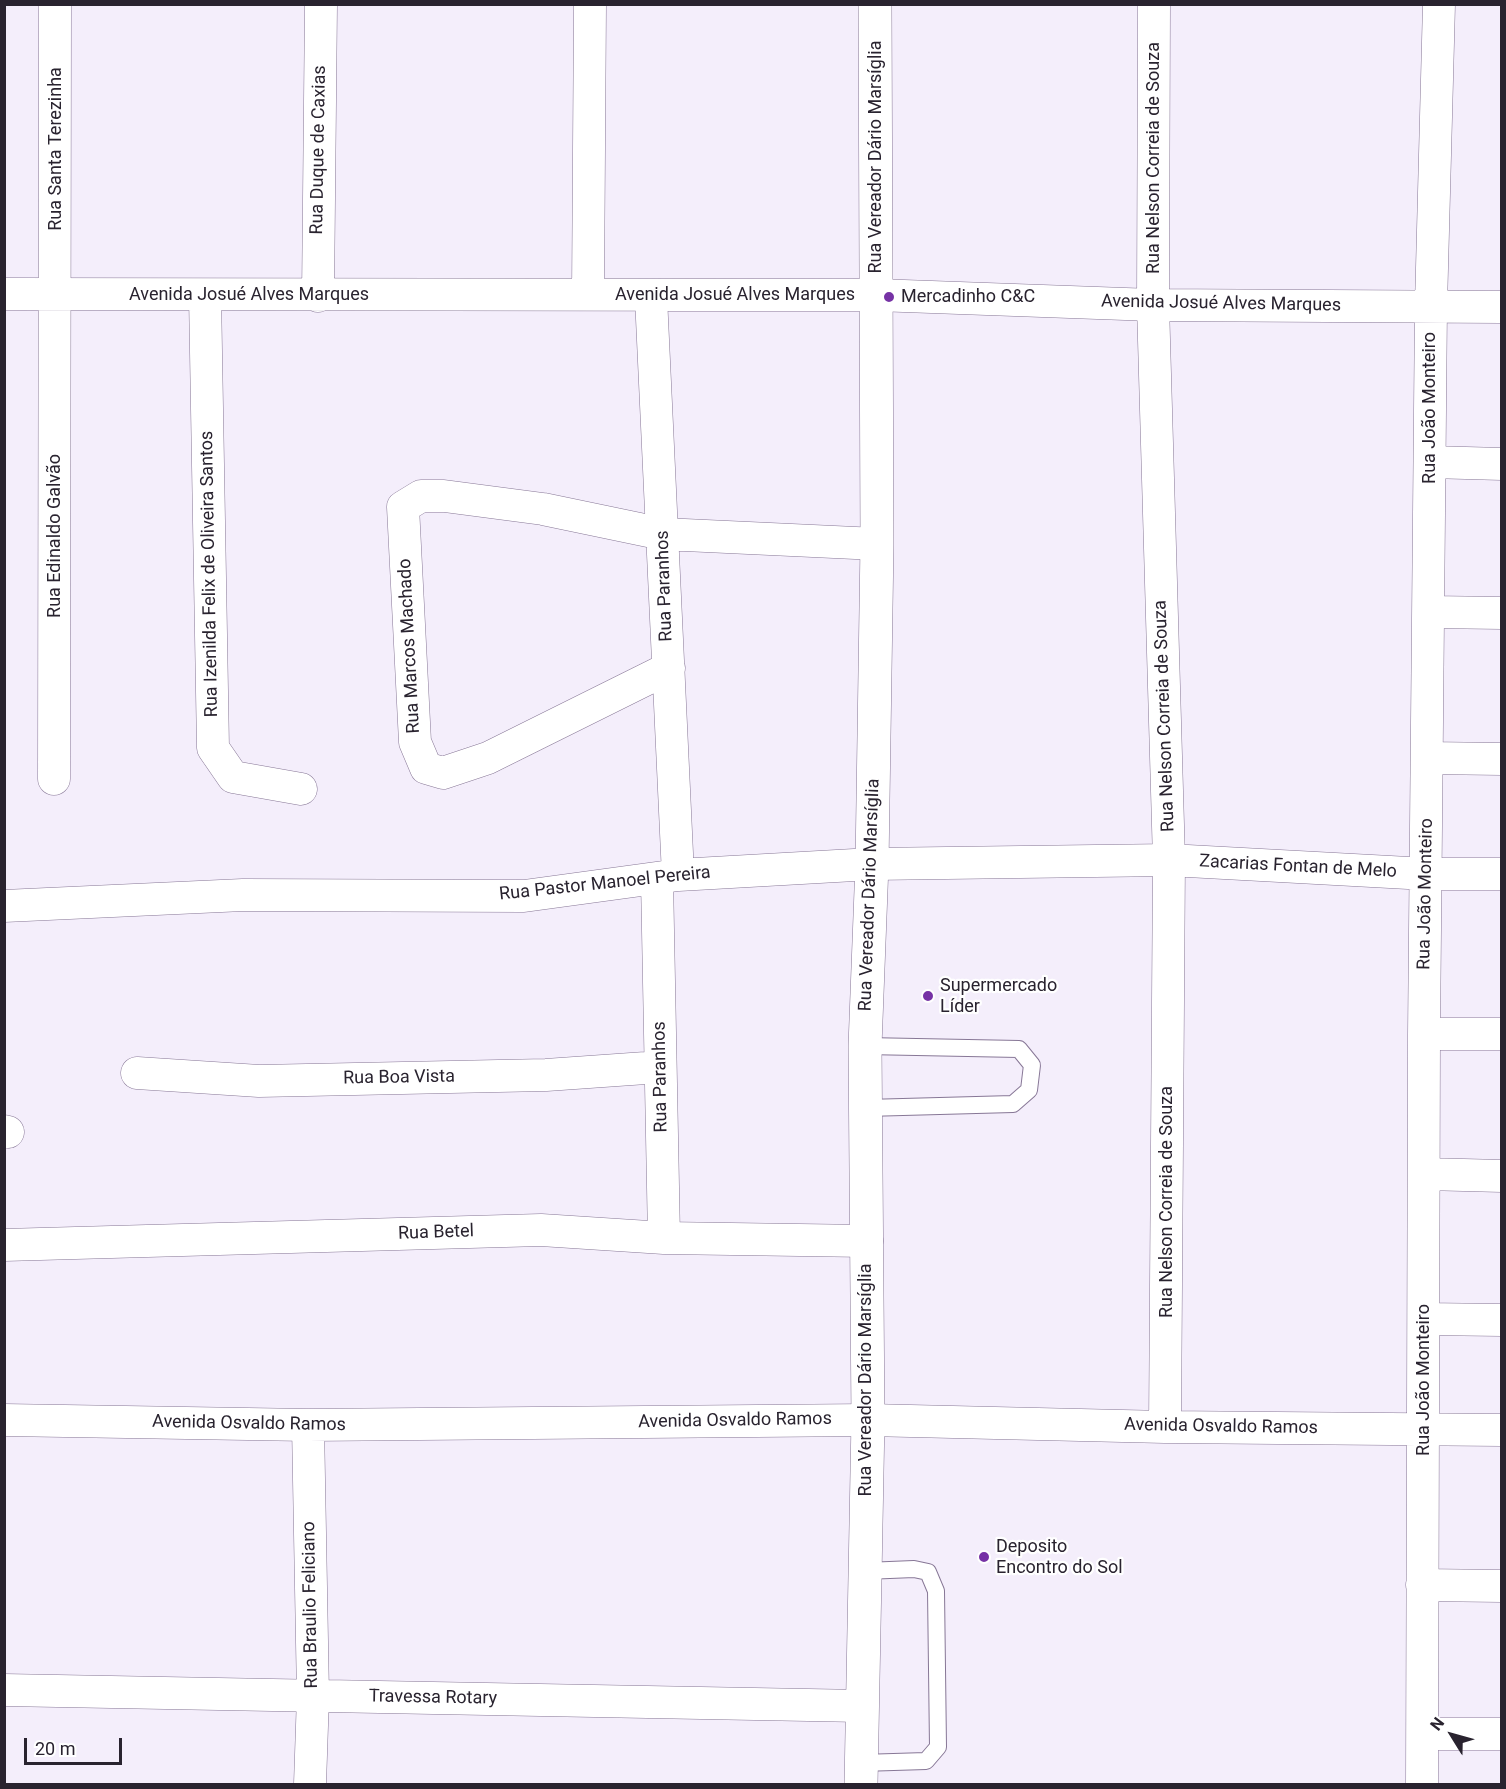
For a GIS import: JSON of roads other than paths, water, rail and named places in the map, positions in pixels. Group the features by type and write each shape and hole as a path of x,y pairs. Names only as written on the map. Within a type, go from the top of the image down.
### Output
{"street":[{"name":"Rua Santa Terezinha","path":"55,4 56,294"},
{"name":"Rua Duque de Caxias","path":"318,296 321,4"},
{"path":"588,294 590,4"},
{"name":"Rua Vereador Dário Marsíglia","path":"861,1774 868,1420 865,1046 872,864 877,544 875,4"},
{"name":"Rua Nelson Correia de Souza","path":"1154,4 1153,305 1170,860 1165,1427"},
{"name":"Rua João Monteiro","path":"1422,1785 1424,1034 1430,612 1431,306 1439,4"},
{"name":"Avenida Josué Alves Marques","path":"4,294 318,296 588,294 651,297 876,295 1153,305 1502,307"},
{"name":"Rua Edinaldo Galvão","path":"54,779 56,294"},
{"name":"Rua Izenilda Felix de Oliveira Santos","path":"205,295 213,748 233,777 301,789"},
{"name":"Rua Paranhos","path":"651,297 669,668 668,877 660,1068 664,1238"},
{"path":"1430,462 1502,464"},
{"name":"Rua Marcos Machado","path":"663,534 543,509 444,496 421,496 403,507 415,742 426,768 443,772 488,758 669,668"},
{"path":"663,534 877,544"},
{"path":"1430,612 1502,613"},
{"path":"1428,758 1502,759"},
{"name":"Rua Pastor Manoel Pereira","path":"4,906 24,908 243,895 524,896 668,877 872,864 1170,860"},
{"name":"Zacarias Fontan de Melo","path":"1170,860 1427,874 1502,874"},
{"path":"1424,1034 1502,1034"},
{"name":"Rua Boa Vista","path":"137,1073 259,1081 546,1076 660,1068"},
{"path":"1425,1174 1502,1176"},
{"name":"Rua Betel","path":"4,1245 541,1230 664,1238 867,1241"},
{"path":"1424,1319 1502,1320"},
{"name":"Avenida Osvaldo Ramos","path":"4,1420 308,1425 868,1420 1165,1427 1502,1430"},
{"name":"Rua Braulio Feliciano","path":"308,1425 313,1696 310,1785"},
{"path":"1422,1585 1502,1586"},
{"name":"Travessa Rotary","path":"4,1690 862,1706"},
{"path":"1423,1734 1502,1734"}],"lane":[{"path":"865,1046 1019,1049 1032,1065 1029,1090 1013,1104 866,1108"},
{"path":"861,1774 926,1761 938,1747 936,1591 928,1572 914,1569 865,1571"}],"place":[{"name":"Mercadinho C&C","path":"889,297"},
{"name":"Supermercado Líder","path":"928,996"},
{"name":"Deposito Encontro do Sol","path":"984,1557"}]}
